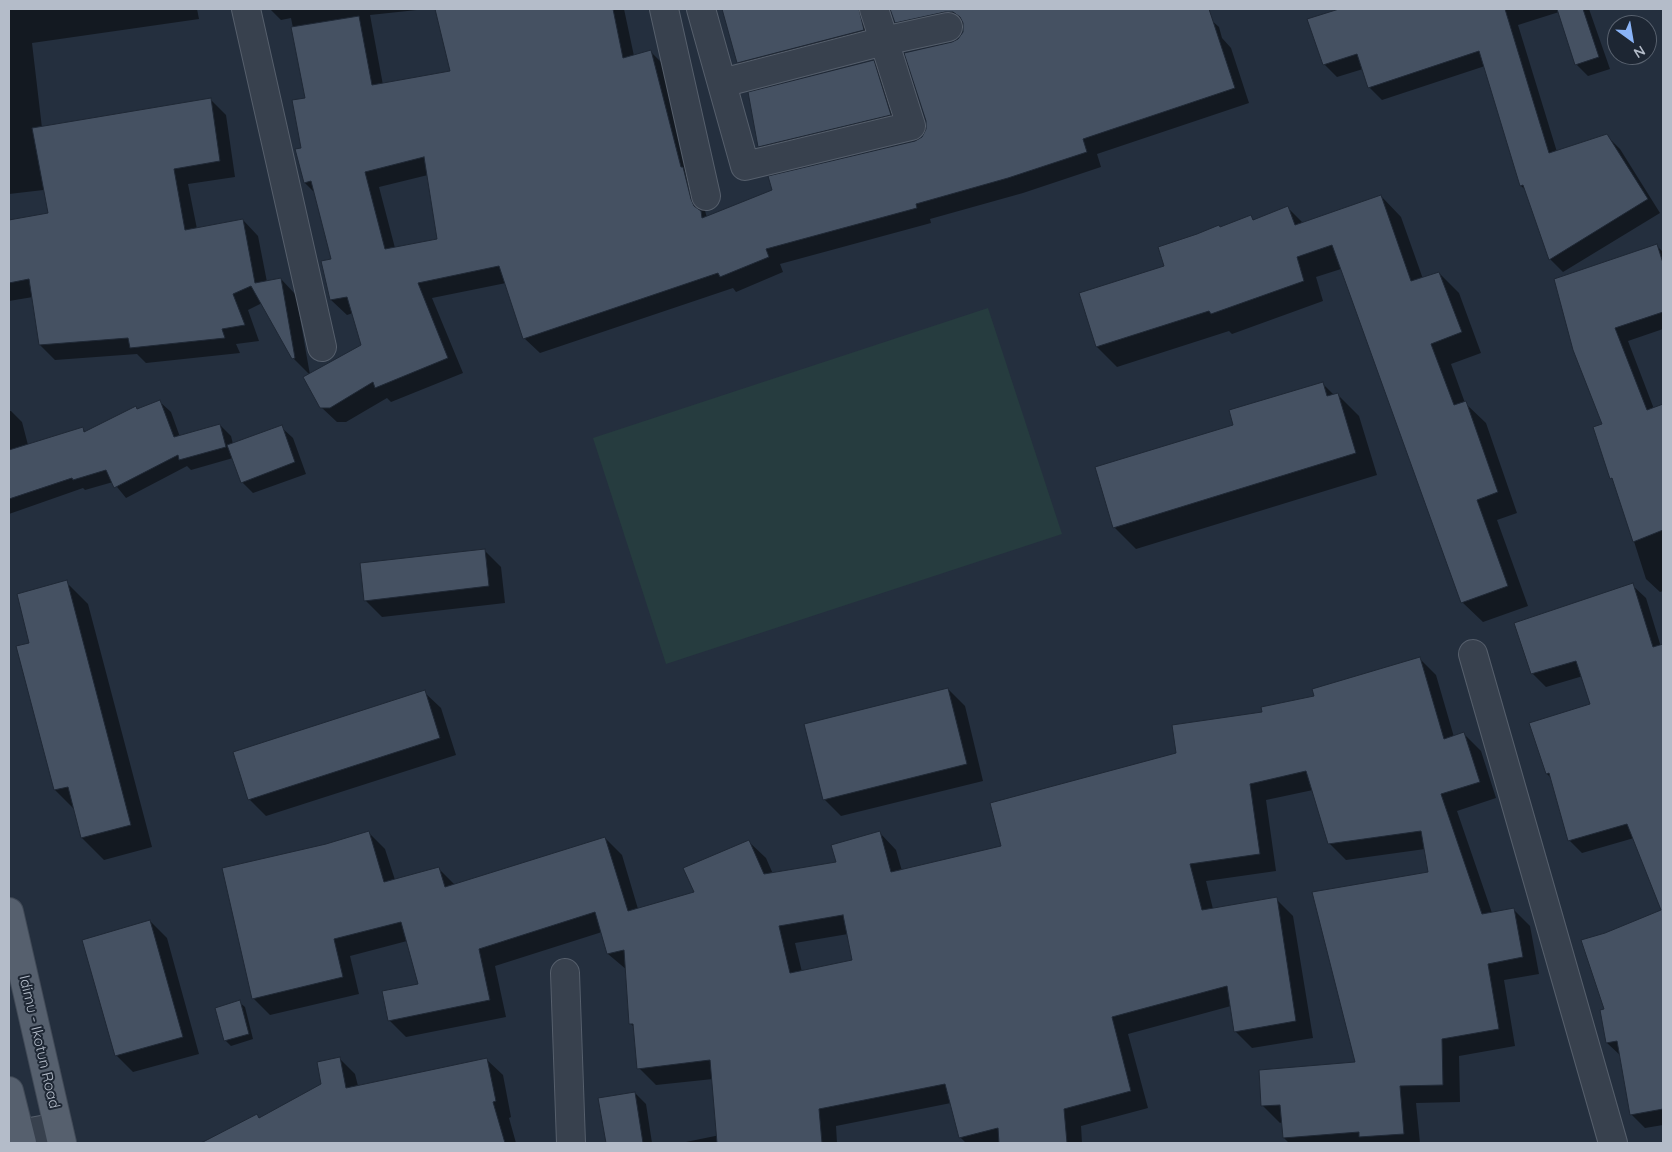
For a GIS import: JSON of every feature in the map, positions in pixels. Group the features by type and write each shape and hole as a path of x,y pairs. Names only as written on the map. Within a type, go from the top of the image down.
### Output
{"main road":[{"name":"Idimu - Ikotun Road","path":"9,912 60,1135"},
{"path":"9,1091 17,1138"}],"street":[{"path":"246,9 322,348"},
{"path":"664,9 706,196"},
{"path":"701,9 745,166 911,126 874,9"},
{"path":"722,82 884,41 948,27"},
{"path":"1473,654 1612,1143"},
{"path":"565,973 571,1143"},
{"path":"17,1138 60,1135"}],"green space":[{"path":"988,308 1062,534 666,664 593,438"}],"building":[{"path":"435,9 613,9 623,58 651,50 681,167 683,167 691,199 694,206 701,211 702,218 772,190 768,176 915,141 922,137 926,129 926,121 904,53 958,39 963,32 963,23 960,17 953,12 945,12 895,23 890,9 1209,9 1235,88 1083,139 1087,152 1008,178 916,204 917,208 766,249 769,257 720,277 718,273 523,339 499,266 418,283 448,358 375,388 373,382 330,408 320,408 303,377 361,345 347,297 330,300 321,261 331,259 311,181 304,183 295,149 301,148 292,100 305,98 291,27 359,16 372,85 450,71","holes":["424,157 437,239 385,249 365,172"]},
{"path":"722,9 859,9 864,30 737,63"},
{"path":"1339,9 1505,9 1549,153 1607,134 1648,199 1549,260 1523,185 1520,186 1479,51 1368,88 1357,54 1323,65 1307,19"},
{"path":"1557,9 1583,9 1599,57 1575,65"},
{"path":"874,60 891,115 758,147 748,92"},
{"path":"211,98 220,161 174,169 185,230 243,219 255,283 281,278 295,358 292,359 251,286 233,294 245,325 222,329 225,338 130,348 128,338 39,345 29,279 9,283 9,220 48,213 32,128"},
{"path":"1381,195 1411,281 1439,272 1462,332 1431,344 1454,405 1466,401 1498,492 1477,500 1508,586 1461,603 1332,245 1297,257 1304,281 1211,314 1209,311 1096,347 1079,293 1164,266 1158,247 1219,225 1220,227 1251,215 1253,220 1288,206 1295,225"},
{"path":"1657,244 1663,263 1663,312 1615,328 1647,410 1663,404 1663,530 1633,542 1593,427 1602,424 1573,350 1554,279"},
{"path":"1323,382 1327,396 1338,393 1356,453 1113,528 1095,467 1233,425 1229,410"},
{"path":"160,400 174,437 220,424 226,447 179,460 178,455 114,488 106,470 73,480 72,478 9,499 9,450 83,427 84,432 136,406 137,409"},
{"path":"282,425 295,462 241,483 227,445"},
{"path":"485,549 489,586 364,601 360,563"},
{"path":"67,580 131,825 81,838 68,787 54,790 16,646 29,643 17,594"},
{"path":"1633,583 1653,647 1663,644 1663,1109 1630,1115 1617,1041 1606,1043 1600,1010 1604,1009 1581,940 1605,933 1661,910 1627,824 1568,841 1549,773 1546,774 1529,723 1590,704 1576,661 1531,674 1514,623"},
{"path":"1420,657 1444,739 1464,732 1480,782 1441,794 1482,914 1514,908 1523,957 1488,964 1499,1029 1442,1039 1443,1085 1400,1086 1404,1134 1359,1137 1359,1132 1283,1138 1280,1105 1261,1106 1259,1070 1355,1062 1312,892 1428,872 1421,831 1328,844 1306,771 1250,784 1260,854 1190,864 1202,910 1277,897 1296,1021 1234,1032 1227,986 1112,1017 1131,1091 1064,1109 1067,1143 999,1143 998,1128 959,1138 945,1084 819,1109 822,1143 717,1143 710,1060 637,1069 633,1024 629,1024 624,950 607,954 595,912 479,949 490,1000 388,1021 382,991 418,984 401,922 334,939 343,977 252,999 222,868 326,844 369,831 384,882 439,867 445,887 605,837 628,911 694,892 683,868 749,840 764,874 836,862 831,845 880,831 891,872 1001,846 990,803 1176,753 1172,725 1262,712 1261,707 1314,696 1312,689","holes":["843,915 852,960 790,973 779,926"]},
{"path":"948,688 967,764 823,800 804,724"},
{"path":"425,690 440,738 248,800 233,752"},
{"path":"150,920 183,1037 115,1056 82,940"},
{"path":"240,1000 249,1034 224,1041 215,1008"},
{"path":"340,1057 346,1088 487,1058 496,1101 493,1102 505,1143 201,1143 257,1114 259,1118 321,1084 317,1062"},
{"path":"635,1092 643,1143 606,1143 598,1098"}]}
